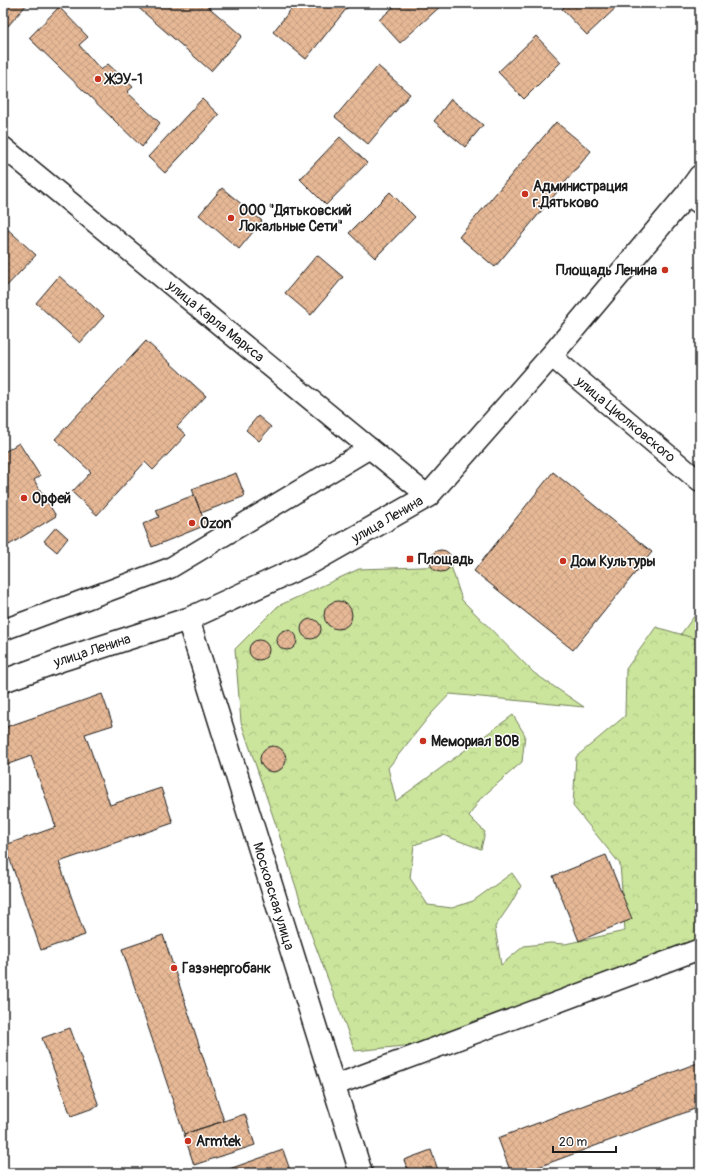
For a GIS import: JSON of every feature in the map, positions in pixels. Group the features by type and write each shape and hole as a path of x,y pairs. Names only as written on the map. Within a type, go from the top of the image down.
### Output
{"main road":[{"name":"улица Ленина","path":"3,681 64,659 188,619 312,562 428,496 551,356 694,199 700,176"},
{"name":"Московская улица","path":"188,619 360,1173"}],"street":[{"name":"улица Карла Маркса","path":"3,147 428,496"},
{"name":"улица Циолковского","path":"551,356 700,482"},
{"path":"3,630 170,568 370,448"},
{"path":"333,1086 700,949"}],"green space":[{"path":"451,566 462,600 534,673 584,707 450,694 431,714 388,768 396,801 513,715 525,735 522,762 480,799 469,816 485,832 481,849 443,835 414,845 410,878 428,905 452,908 473,901 512,873 521,886 495,927 501,965 524,946 550,943 565,944 625,931 620,864 573,806 576,757 625,716 626,669 656,627 700,640 700,938 414,1045 355,1051 311,934 241,722 235,649 278,606 359,569"},
{"path":"695,615 700,619 700,654 678,638"}],"building":[{"path":"3,3 28,3 8,26 3,21"},
{"path":"133,3 204,3 242,36 211,71"},
{"path":"296,3 351,3 306,59 273,32"},
{"path":"398,3 444,3 400,43 379,20"},
{"path":"568,3 621,3 587,35 562,9"},
{"name":"ЖЭУ-1","path":"59,7 88,37 79,45 101,70 108,64 133,87 127,92 160,123 142,147 29,38"},
{"path":"536,36 561,62 524,99 498,72"},
{"path":"378,66 410,94 368,144 335,117"},
{"path":"202,99 219,115 165,173 148,157"},
{"path":"451,99 483,125 465,147 434,121"},
{"name":"Администрация г.Дятьково","path":"556,122 591,151 495,267 459,237"},
{"path":"340,137 367,163 326,205 300,179"},
{"name":"ООО \"Дятьковский Локальные Сети\"","path":"222,188 262,221 239,249 199,215"},
{"path":"390,192 415,217 375,258 349,233"},
{"path":"3,225 36,255 3,290"},
{"path":"317,255 343,277 311,315 285,293"},
{"path":"59,276 104,316 80,343 36,303"},
{"path":"146,341 206,396 177,427 186,435 153,470 145,462 97,515 72,492 91,472 55,439"},
{"path":"258,416 271,427 259,441 246,430"},
{"name":"Орфей","path":"19,443 40,476 34,480 56,516 9,545 3,535 3,453"},
{"name":"Дом Культуры","path":"553,472 652,552 573,650 474,571"},
{"path":"236,473 245,496 201,513 192,489"},
{"path":"194,495 206,525 152,547 143,524 159,517 156,510"},
{"path":"56,527 68,538 57,552 44,541"},
{"path":"441,550 445,551 451,557 451,565 445,571 441,572 437,571 431,565 430,561 431,557 437,551"},
{"path":"338,601 348,605 352,615 348,625 338,629 328,625 324,615 328,605"},
{"path":"311,619 318,622 321,629 318,636 311,639 304,636 301,629 304,622"},
{"path":"283,630 291,630 297,636 297,644 291,650 283,650 277,644 277,636"},
{"path":"255,640 263,640 269,646 269,654 263,660 255,660 249,654 249,646"},
{"path":"102,694 113,725 85,734 110,805 161,788 173,823 59,862 85,935 41,950 5,845 56,827 31,756 3,766 3,728"},
{"path":"273,746 282,750 286,759 282,768 273,772 264,768 260,759 264,750"},
{"path":"606,855 632,919 579,941 553,876"},
{"path":"163,935 224,1121 184,1134 122,949"},
{"path":"70,1028 99,1106 71,1116 42,1038"},
{"path":"700,1062 700,1107 522,1173 511,1173 498,1138"},
{"path":"245,1114 255,1145 194,1165 184,1134"},
{"path":"283,1150 291,1173 218,1173"},
{"path":"431,1150 439,1173 409,1173 404,1160"}],"place":[{"name":"ЖЭУ-1","path":"98,79"},
{"name":"Администрация г.Дятьково","path":"525,194"},
{"name":"ООО \"Дятьковский Локальные Сети\"","path":"231,218"},
{"name":"Площадь Ленина","path":"665,270"},
{"name":"Орфей","path":"24,498"},
{"name":"Ozon","path":"192,523"},
{"name":"Площадь","path":"410,559"},
{"name":"Дом Культуры","path":"563,561"},
{"name":"Мемориал ВОВ","path":"423,741"},
{"name":"Газэнергобанк","path":"174,968"},
{"name":"Armtek","path":"188,1141"}]}
